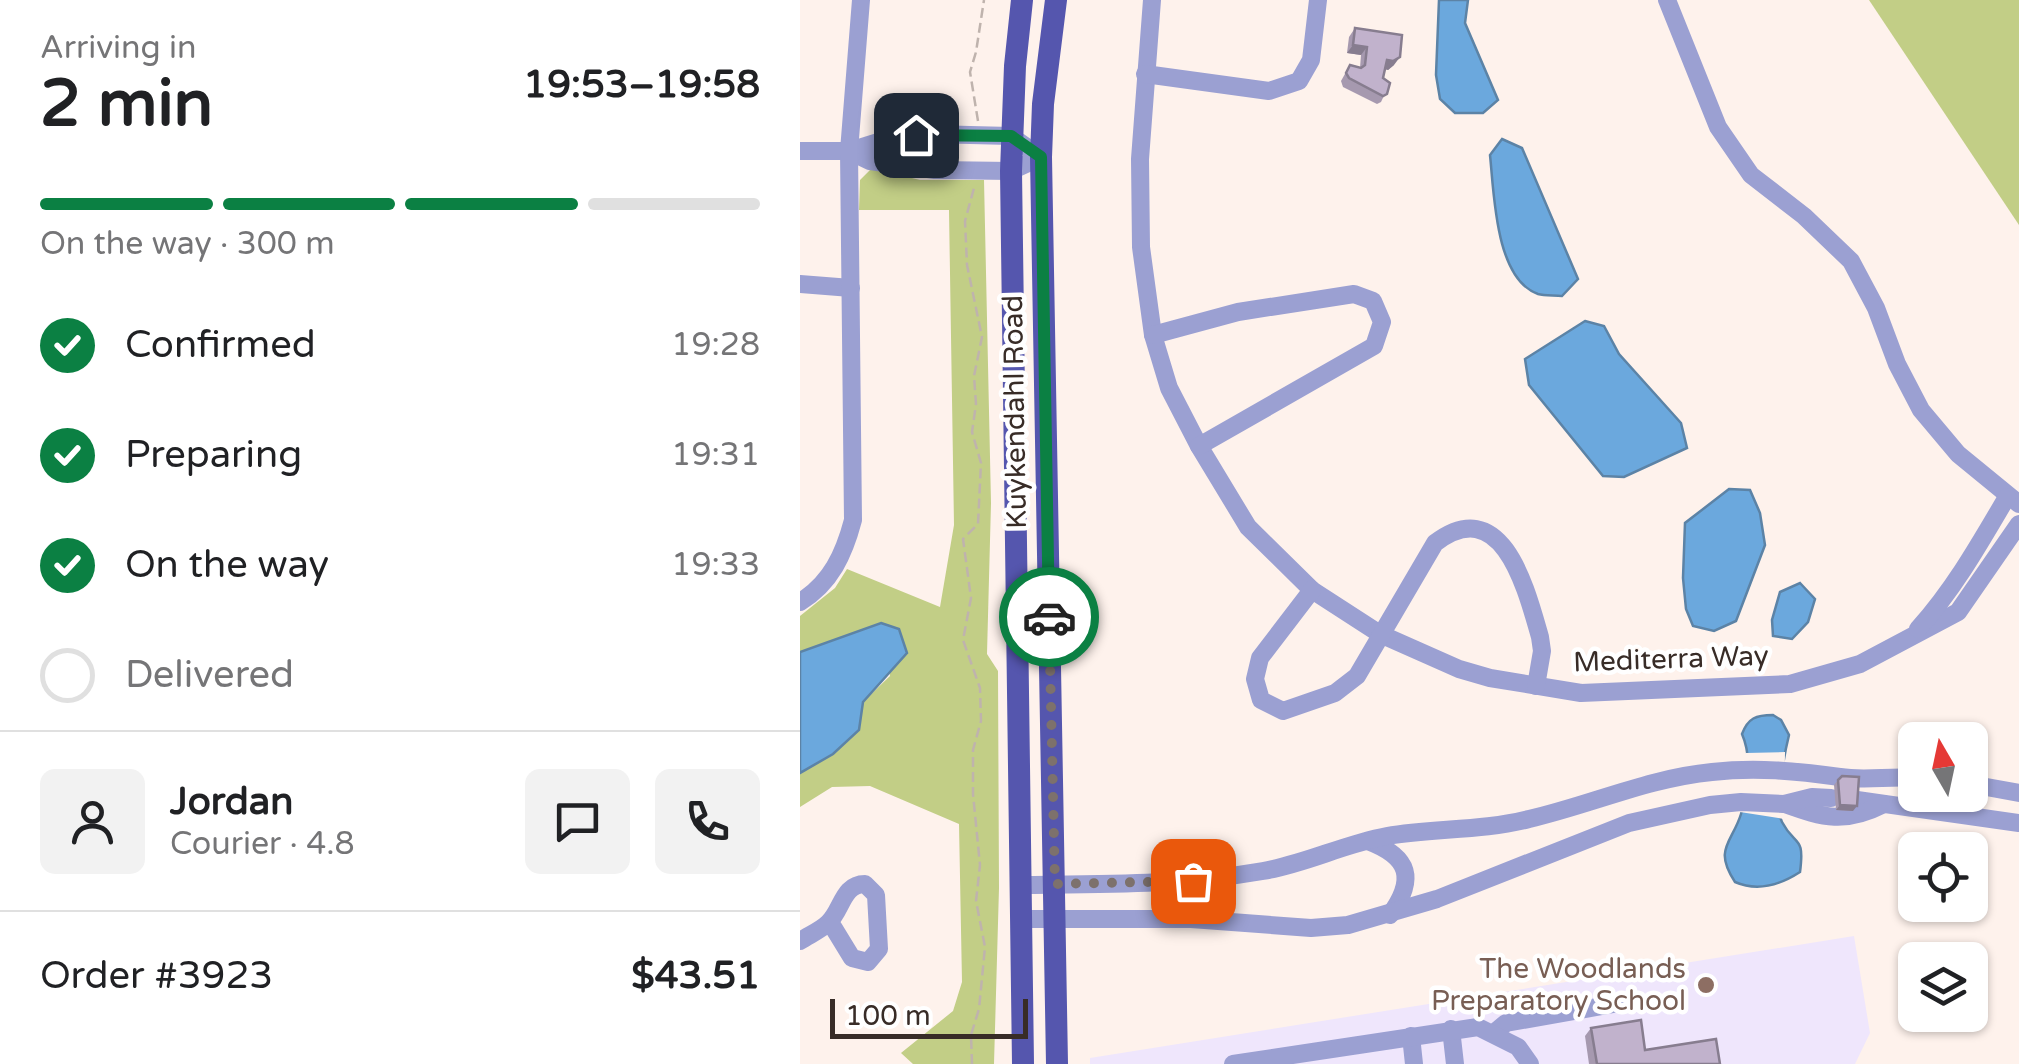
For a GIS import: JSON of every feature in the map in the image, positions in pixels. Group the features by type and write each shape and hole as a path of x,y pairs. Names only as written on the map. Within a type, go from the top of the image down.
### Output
{"main road":[{"name":"Kuykendahl Road","path":"1022,0 1011,171 1023,1064"},
{"name":"Kuykendahl Road","path":"1056,0 1043,104 1041,157 1057,1064"}],"street":[{"path":"800,602 829,577 840,559 853,520 848,152 861,0"},
{"name":"Mediterra Way","path":"1152,0 1140,159 1141,247 1154,335 1169,388 1248,527 1312,590 1380,634 1459,668 1581,693 1790,684 1860,664 1958,612 2019,524"},
{"path":"1145,74 1270,91 1299,81 1311,60 1318,0"},
{"path":"1668,0 1718,127 1751,175 1804,216 1851,261 1921,410 1958,454 2013,500"},
{"path":"916,135 916,168"},
{"path":"800,151 848,152 897,136 978,135 1011,136 1041,157 1011,171 980,171 916,168 870,161 848,152"},
{"path":"800,284 851,288"},
{"path":"1154,335 1238,312 1354,294 1373,301 1382,322 1374,346 1199,446"},
{"name":"Mediterra Way","path":"1908,640 1941,603 2013,500"},
{"path":"1312,590 1260,658 1254,679 1262,700 1283,711 1335,693 1357,676 1435,543 1464,528 1480,529 1495,536 1508,550 1534,616 1542,651 1536,686"},
{"path":"1022,885 1157,883 1226,877 1292,865 1365,840 1474,830 1528,820 1668,779 1744,769 1821,772 1865,766 1898,777"},
{"path":"1884,804 1886,776"},
{"path":"1668,779 1674,812"},
{"path":"1988,787 2019,793"},
{"path":"1022,919 1191,919 1311,928 1348,925 1390,916 1629,824 1674,812 1741,802 1784,804 1831,798"},
{"path":"1857,800 2019,823"},
{"path":"1784,804 1844,818 1863,815 1884,804"},
{"path":"1365,840 1390,849 1404,871 1402,898 1390,916"},
{"path":"800,941 830,922"},
{"path":"1494,1033 1506,1023 1620,1003"},
{"path":"1233,1064 1478,1027 1518,1046 1530,1064"},
{"path":"1451,1029 1455,1064"},
{"path":"1410,1036 1414,1064"}],"path":[{"path":"978,135 970,72 984,0"},
{"path":"972,1064 971,1036 979,1009 985,947 976,901 980,866 973,794 973,750 982,721 980,688 964,640 971,598 962,540 978,524 981,464 972,432 974,376 982,338 967,265 965,222 980,171"}],"shaded area":[{"name":"The Woodlands Preparatory School","path":"1854,936 1870,1033 1855,1064 1090,1064 1090,1058"}],"green space":[{"path":"1869,0 2019,0 2019,225"},
{"path":"872,168 920,180 984,180 991,503 987,654 998,671 999,888 994,1064 913,1064 901,1053 953,1011 962,982 959,824 870,786 832,787 800,807 800,773 833,754 863,702 890,676 881,623 800,652 800,616 835,588 847,569 940,607 954,525 949,210 859,210 860,180"}],"water":[{"path":"1439,0 1468,0 1465,23 1498,100 1483,113 1455,113 1440,99 1436,75"},
{"path":"1502,139 1522,148 1578,279 1562,296 1538,294 1524,285 1505,253 1490,155"},
{"path":"1585,321 1604,326 1619,354 1681,423 1687,448 1624,477 1603,476 1529,385 1525,359"},
{"path":"1729,489 1750,490 1760,513 1765,545 1736,621 1714,631 1693,626 1686,609 1685,523"},
{"path":"1800,583 1815,599 1808,622 1792,639 1773,636 1772,620 1780,592"},
{"path":"881,623 899,629 907,653 863,702 859,730 833,754 800,773 800,652"},
{"path":"1773,715 1781,720 1789,735 1781,779 1780,815 1800,846 1801,860 1800,872 1777,884 1760,887 1735,882 1725,854 1741,814 1747,784 1747,753 1742,734 1753,718"}],"pier":[{"path":"1785,752 1784,819 1740,812 1746,753"}],"building":[{"path":"1355,28 1402,35 1400,57 1387,60 1383,78 1390,83 1383,96 1346,73 1350,65 1365,65 1367,47 1353,45"},
{"path":"1842,776 1859,777 1857,806 1840,805 1838,780"},
{"path":"1641,1020 1645,1050 1716,1039 1720,1064 1597,1064 1591,1028"}],"way so far":[{"path":"1049,617 1055,884 1193,881"}],"place":[{"name":"The Woodlands Preparatory School","path":"1706,985"}],"route":[{"path":"916,135 1011,136 1041,157 1049,617"}]}
